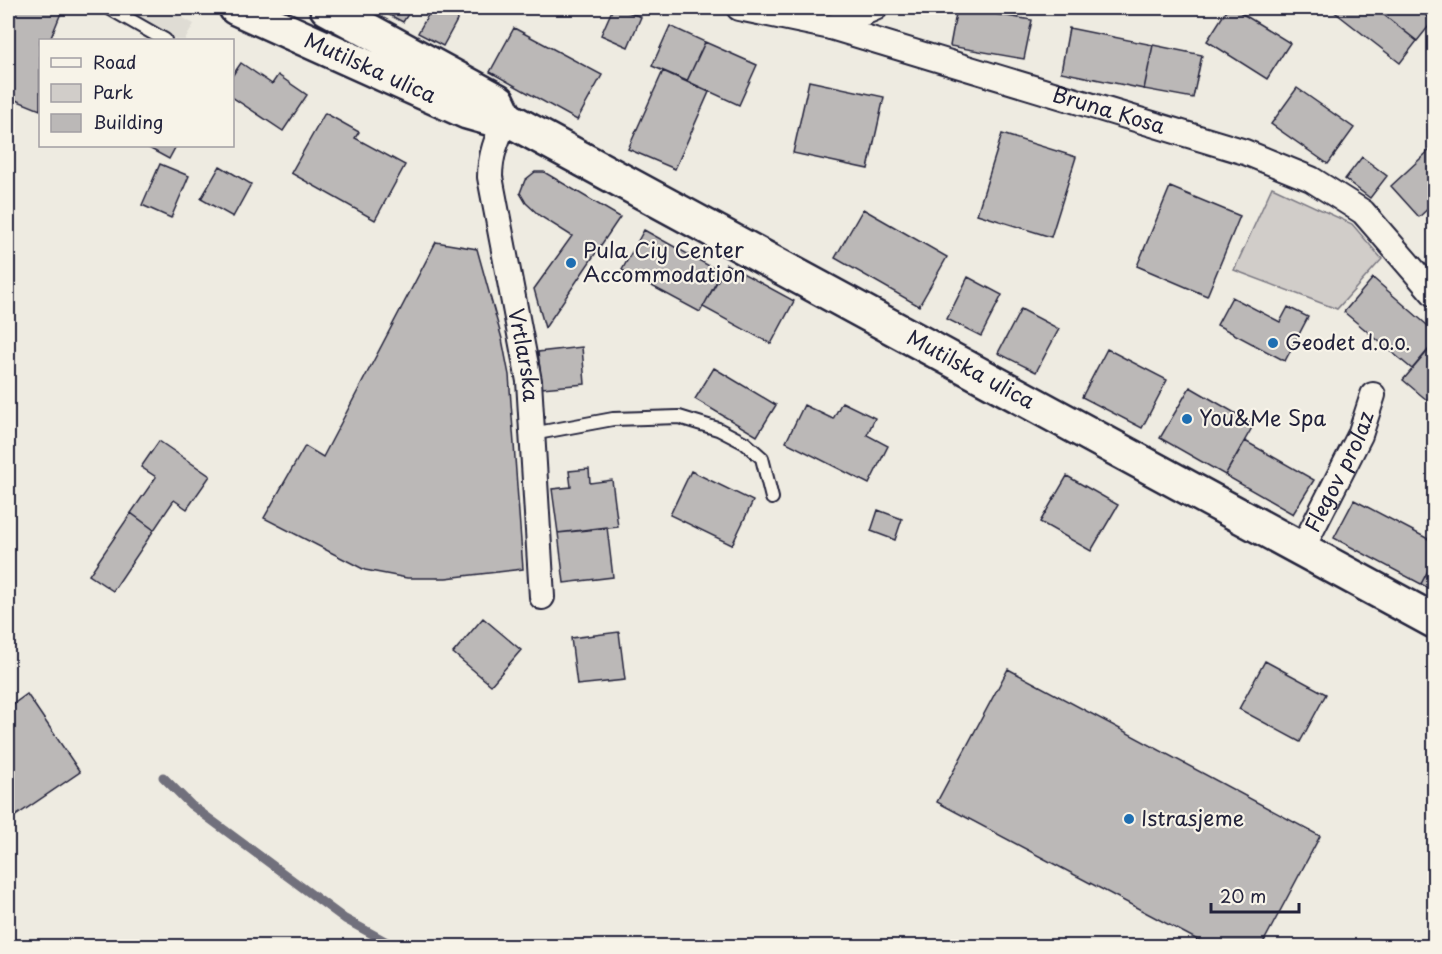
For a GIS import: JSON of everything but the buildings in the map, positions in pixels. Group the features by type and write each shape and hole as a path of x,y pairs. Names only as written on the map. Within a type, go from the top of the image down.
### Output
{"main road":[{"name":"Mutilska ulica","path":"236,8 466,112 495,120 506,118"},
{"name":"Mutilska ulica","path":"327,8 498,101 506,118 1434,621"}],"street":[{"name":"Bruna Kosa","path":"739,8 831,27 1245,152 1311,179 1363,212 1434,294"},
{"path":"831,27 875,8"},
{"name":"Vrtlarska","path":"506,118 493,148 490,177 529,381 542,597"},
{"name":"Flegov prolaz","path":"1302,549 1360,435 1374,395"}],"lane":[{"path":"109,8 163,39"},
{"path":"532,434 613,419 679,417 718,429 745,443 762,458 772,498"}],"shaded area":[{"path":"119,8 165,8 194,24 186,39 174,39"}],"green space":[{"path":"1272,187 1352,224 1382,259 1337,309 1234,270"}],"waterway":[{"path":"163,777 191,805 345,919 394,946"}],"place":[{"name":"Pula Ciy Center Accommodation","path":"571,263"},
{"name":"Geodet d.o.o.","path":"1273,343"},
{"name":"You&Me Spa","path":"1187,419"},
{"name":"Istrasjeme","path":"1129,819"}]}
